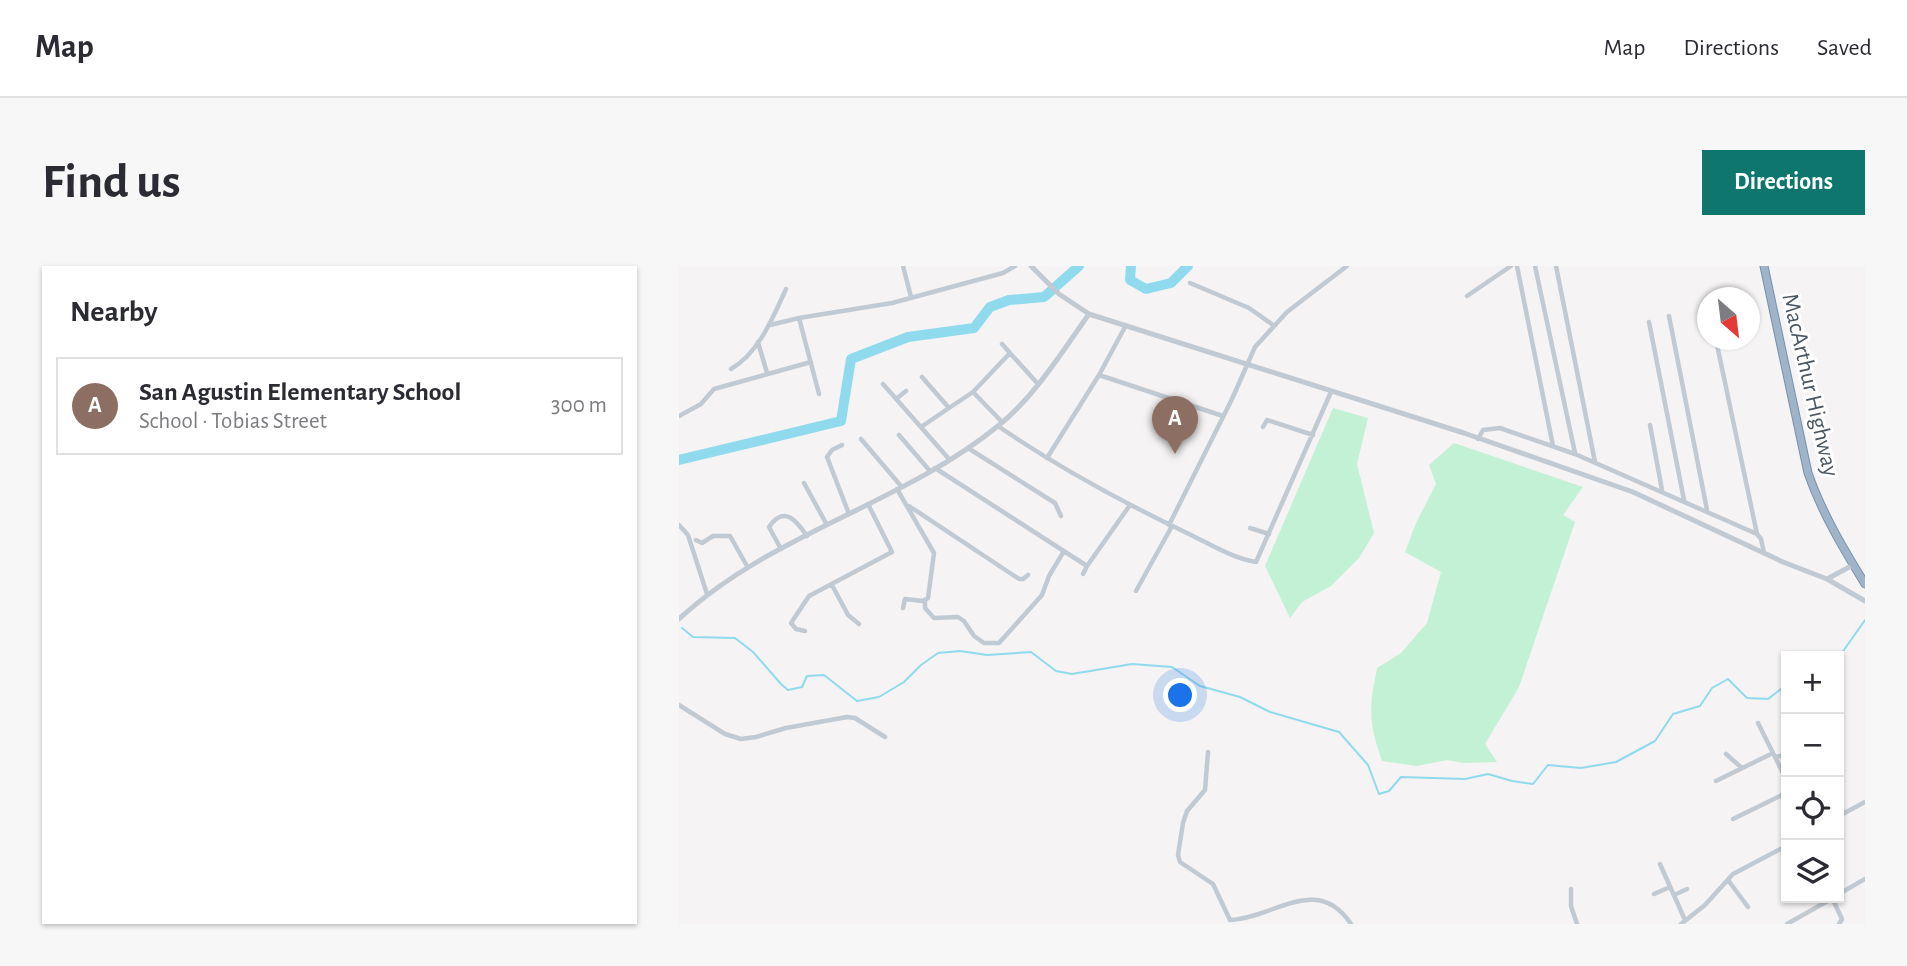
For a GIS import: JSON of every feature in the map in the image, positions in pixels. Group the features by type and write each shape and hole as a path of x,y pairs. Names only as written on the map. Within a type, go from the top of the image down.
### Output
{"highway":[{"name":"MacArthur Highway","path":"1764,266 1808,473 1818,502 1865,584"}],"street":[{"path":"904,266 911,297"},
{"path":"770,325 875,307 981,280 1015,266"},
{"path":"1031,266 1059,294 1089,314 1247,363 1633,492 1765,554 1827,579 1865,601"},
{"path":"1136,591 1171,525 1255,347 1273,325 1347,266"},
{"path":"1467,296 1511,266"},
{"path":"1517,266 1553,446"},
{"path":"1535,266 1575,454"},
{"path":"1556,266 1595,462"},
{"path":"1190,283 1249,308 1273,325"},
{"path":"731,369 742,362 770,325 786,289"},
{"path":"679,619 707,594 747,566 933,469 1000,424 1038,384 1089,314"},
{"path":"1669,316 1706,510"},
{"path":"799,318 818,394"},
{"path":"1649,322 1684,500"},
{"path":"1047,458 1125,327"},
{"path":"758,342 767,373"},
{"path":"1002,344 1038,384"},
{"path":"1718,350 1757,534"},
{"path":"921,427 973,391 1010,353"},
{"path":"679,415 701,404 714,389 811,362"},
{"path":"1098,375 1223,416"},
{"path":"922,377 949,408"},
{"path":"883,384 949,459"},
{"path":"896,399 906,391"},
{"path":"973,391 1000,424 1047,458 1130,505 1253,562 1258,559 1331,392"},
{"path":"1263,427 1267,420 1314,435"},
{"path":"1650,425 1662,491"},
{"path":"1478,439 1483,430 1500,428 1595,462 1757,534 1761,538 1765,554"},
{"path":"899,435 933,469 1087,566"},
{"path":"861,439 899,488 935,553 928,598 925,601 928,613 933,618 958,617 974,636 984,642 999,643 1042,595 1049,576 1064,551"},
{"path":"842,444 827,457 849,514"},
{"path":"968,447 1049,498 1059,507 1061,516"},
{"path":"804,483 827,526"},
{"path":"906,503 1019,579 1028,575"},
{"path":"805,631 792,627 792,620 809,596 892,552 868,505"},
{"path":"1083,574 1130,505"},
{"path":"781,549 769,527 781,516 787,515 794,519 807,536"},
{"path":"679,525 688,536 707,594"},
{"path":"1250,528 1269,534"},
{"path":"696,540 702,543 713,536 730,536 747,566"},
{"path":"1827,579 1853,565"},
{"path":"832,585 848,615 859,624"},
{"path":"903,608 905,599 925,601"},
{"path":"679,705 725,734 741,739 847,717 855,718 885,737"},
{"path":"1758,723 1785,777"},
{"path":"1209,752 1205,790 1187,811 1183,822 1178,855 1180,862 1213,884 1230,920 1307,899 1328,903 1351,924"},
{"path":"1726,754 1742,768"},
{"path":"1716,781 1774,755 1781,755"},
{"path":"1733,819 1781,795"},
{"path":"1844,813 1865,802"},
{"path":"1660,864 1683,922 1705,905 1733,874 1781,849"},
{"path":"1844,891 1865,879"},
{"path":"1728,880 1748,907"},
{"path":"1654,894 1670,887"},
{"path":"1674,895 1687,889"},
{"path":"1571,890 1571,906 1577,924"},
{"path":"1787,924 1818,903"},
{"path":"1835,903 1842,919 1839,924"}],"green space":[{"path":"1333,408 1368,418 1357,464 1374,533 1359,558 1331,586 1302,602 1290,618 1265,566"},
{"path":"1454,443 1583,487 1563,515 1575,522 1519,687 1485,744 1497,762 1464,763 1447,760 1417,766 1382,761 1371,714 1377,668 1401,653 1427,623 1441,572 1405,552 1436,484 1429,465"}],"waterway":[{"path":"679,460 841,421 851,359 908,337 974,328 990,307 1009,300 1044,297 1079,266"},
{"path":"1131,266 1130,280 1146,289 1171,283 1188,266"},
{"path":"1843,651 1865,620"},
{"path":"682,628 693,637 735,638 753,652 788,690 802,687 807,676 824,675 857,701 879,697 904,682 938,653 960,651 987,655 1031,652 1056,671 1072,674 1132,664 1172,667 1200,686 1240,697 1270,712 1339,732 1368,765 1379,794 1389,791 1401,777 1465,779 1488,774 1533,784 1548,765 1581,768 1616,762 1655,741 1673,714 1700,706 1712,688 1728,679 1747,698 1768,699 1781,689"}],"place":[{"name":"San Agustin Elementary School","path":"1175,454"}]}
